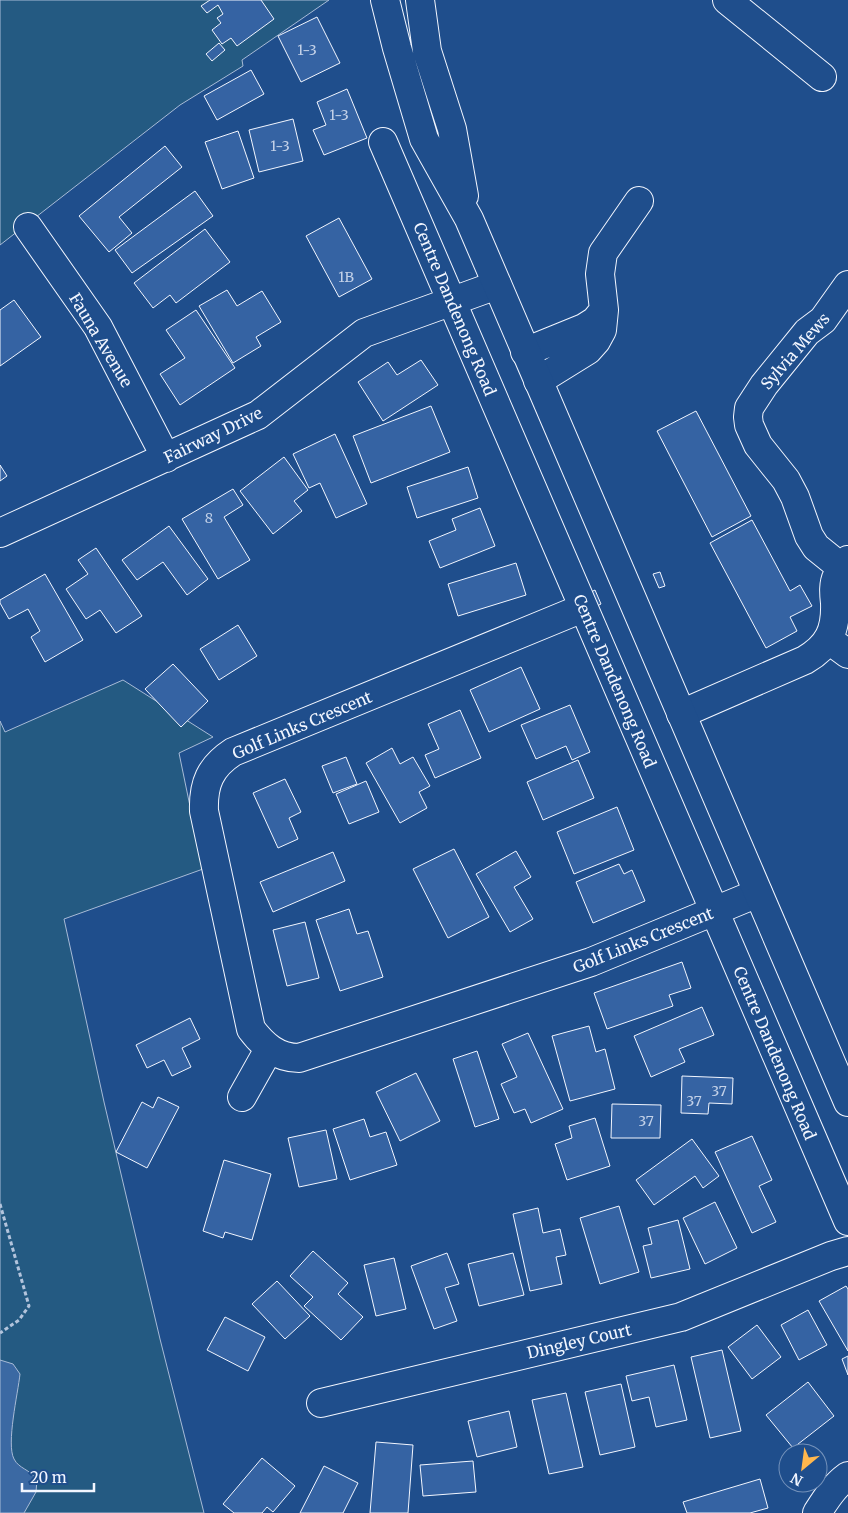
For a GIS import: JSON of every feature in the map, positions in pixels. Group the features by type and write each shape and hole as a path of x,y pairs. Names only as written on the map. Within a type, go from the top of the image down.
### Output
{"street":[{"path":"385,0 396,48 424,139 469,220 848,1102"},
{"path":"420,0 427,51 452,129 469,220"},
{"path":"727,0 822,77"},
{"name":"Centre Dandenong Road","path":"382,142 452,300 848,1221"},
{"path":"538,381 588,350 596,341 602,330 604,310 600,274 602,253 639,201"},
{"name":"Fauna Avenue","path":"28,227 98,328 166,458"},
{"name":"Fairway Drive","path":"0,533 258,416 364,333 497,285"},
{"name":"Sylvia Mews","path":"845,564 816,547 809,536 795,497 782,474 758,445 749,425 748,417 749,408 764,385 807,332 822,320 848,285"},
{"path":"525,352 584,328 595,321 604,310"},
{"path":"681,714 815,655 838,647 835,586 836,577 845,564"},
{"name":"Golf Links Crescent","path":"583,608 233,752 218,763 203,795 204,810 251,1029 269,1049 290,1058 299,1058 591,962 758,893"},
{"path":"242,1097 269,1049"},
{"name":"Dingley Court","path":"321,1403 680,1317 842,1248"},
{"path":"817,1513 833,1489 848,1476"}],"path":[{"path":"0,1204 29,1306 19,1320 0,1333"}],"shaded area":[{"path":"0,0 329,0 242,60 243,66 180,105 0,245"},
{"path":"123,680 213,737 179,753 203,869 64,919 104,1102 160,1339 204,1513 0,1513 0,721 5,732"},
{"path":"0,1360 13,1364 20,1374 11,1442 14,1459 37,1480 36,1492 24,1513 0,1513"}],"building":[{"path":"210,0 261,0 274,19 237,46 231,38 222,44 212,30 221,23 217,18 223,14 218,5 207,13 201,6"},
{"path":"317,17 340,63 301,82 278,36"},
{"path":"219,43 225,50 212,61 206,54"},
{"path":"251,70 264,94 217,120 204,96"},
{"path":"347,89 367,138 324,155 313,130 326,125 317,102"},
{"path":"293,119 303,161 259,172 249,130"},
{"path":"238,131 254,178 222,189 205,142"},
{"path":"165,146 182,167 119,217 132,233 109,252 79,216"},
{"path":"195,191 213,216 132,273 115,250"},
{"path":"339,218 372,279 339,297 306,236"},
{"path":"205,229 230,262 176,303 170,295 153,308 134,283"},
{"path":"227,290 237,306 262,291 281,322 256,337 261,346 233,363 199,306"},
{"path":"14,300 41,337 0,366 0,310"},
{"path":"196,310 235,368 180,405 160,374 185,358 166,330"},
{"path":"421,360 438,385 383,421 358,382 388,362 397,375"},
{"path":"431,406 450,452 371,483 353,436"},
{"path":"696,411 751,516 712,537 657,431"},
{"path":"335,434 367,504 336,518 320,483 309,488 293,454"},
{"path":"284,457 308,490 294,501 302,511 273,534 240,491"},
{"path":"0,465 7,476 0,481"},
{"path":"468,467 478,498 417,518 407,487"},
{"path":"233,489 243,505 224,517 250,560 218,579 182,519"},
{"path":"480,508 495,546 440,568 429,541 456,530 452,519"},
{"path":"752,520 790,591 800,585 812,606 790,617 797,631 766,648 710,543"},
{"path":"169,526 208,579 187,595 163,562 137,580 122,560"},
{"path":"96,548 142,616 116,633 100,610 86,619 66,589 88,574 78,560"},
{"path":"516,563 526,595 458,616 448,584"},
{"path":"660,572 665,586 659,588 653,574"},
{"path":"45,574 83,640 45,662 31,637 40,631 28,609 9,619 0,600"},
{"path":"595,590 601,604 595,607 589,593"},
{"path":"238,625 257,656 219,680 200,649"},
{"path":"173,664 208,701 181,727 145,689"},
{"path":"521,667 540,709 489,732 470,690"},
{"path":"570,705 590,752 572,760 566,746 536,759 521,725"},
{"path":"460,710 481,758 435,778 425,755 439,749 428,724"},
{"path":"392,748 400,764 413,757 430,786 419,792 427,808 400,823 366,763"},
{"path":"346,757 357,784 333,793 322,766"},
{"path":"578,760 594,798 543,820 527,782"},
{"path":"285,779 301,812 289,818 298,839 278,848 253,793"},
{"path":"366,781 379,812 349,824 336,794"},
{"path":"617,807 634,850 574,874 557,832"},
{"path":"454,849 489,917 448,938 413,869"},
{"path":"516,851 531,877 514,887 533,919 510,932 476,874"},
{"path":"333,852 345,881 273,912 260,882"},
{"path":"619,864 624,874 632,870 645,901 593,923 576,882"},
{"path":"349,909 357,934 368,931 383,977 340,991 316,920"},
{"path":"305,922 319,978 287,986 273,930"},
{"path":"682,962 691,988 669,995 673,1006 607,1029 594,993"},
{"path":"702,1007 714,1035 679,1049 685,1062 651,1077 634,1036"},
{"path":"190,1018 200,1039 182,1048 191,1067 172,1076 164,1060 147,1068 136,1045"},
{"path":"589,1026 596,1052 605,1049 615,1089 570,1101 552,1036"},
{"path":"528,1033 563,1109 531,1123 525,1109 514,1113 501,1084 517,1077 502,1044"},
{"path":"477,1051 499,1119 475,1127 453,1059"},
{"path":"416,1073 440,1121 400,1141 376,1092"},
{"path":"682,1076 733,1078 732,1104 709,1103 708,1114 681,1113"},
{"path":"158,1097 179,1107 147,1168 116,1152 142,1102 153,1108"},
{"path":"612,1104 661,1105 660,1138 611,1138"},
{"path":"595,1118 610,1166 567,1180 555,1144 572,1138 569,1126"},
{"path":"364,1119 370,1137 386,1132 397,1165 350,1180 333,1129"},
{"path":"326,1130 337,1179 299,1187 288,1138"},
{"path":"752,1136 772,1180 759,1186 776,1222 752,1233 715,1152"},
{"path":"692,1139 719,1176 703,1188 695,1176 654,1205 636,1180"},
{"path":"224,1160 271,1174 252,1240 225,1232 223,1238 203,1231"},
{"path":"715,1202 737,1248 705,1264 683,1218"},
{"path":"619,1206 639,1272 600,1284 580,1218"},
{"path":"538,1208 543,1233 560,1229 566,1255 556,1257 562,1284 530,1291 513,1214"},
{"path":"678,1220 690,1269 651,1278 643,1246 652,1244 648,1228"},
{"path":"313,1251 348,1283 338,1294 363,1317 341,1340 304,1306 313,1297 290,1276"},
{"path":"447,1253 459,1284 445,1288 457,1321 434,1329 411,1266"},
{"path":"513,1253 524,1295 479,1306 468,1264"},
{"path":"394,1258 406,1309 376,1316 364,1265"},
{"path":"277,1281 310,1316 285,1339 252,1304"},
{"path":"846,1286 848,1289 848,1351 819,1301"},
{"path":"808,1310 827,1345 799,1360 781,1325"},
{"path":"225,1317 265,1337 248,1371 207,1350"},
{"path":"757,1325 781,1357 752,1379 728,1347"},
{"path":"722,1350 741,1431 710,1438 691,1357"},
{"path":"848,1356 848,1375 842,1359"},
{"path":"674,1365 687,1420 656,1427 649,1397 632,1401 626,1376"},
{"path":"808,1382 834,1416 799,1443 789,1443 766,1415"},
{"path":"621,1384 635,1447 600,1455 585,1392"},
{"path":"566,1393 583,1467 549,1474 532,1400"},
{"path":"509,1411 517,1447 477,1457 468,1421"},
{"path":"376,1442 413,1445 408,1513 370,1513"},
{"path":"262,1458 295,1486 273,1512 267,1507 262,1513 234,1513 223,1504"},
{"path":"473,1461 476,1492 423,1496 420,1465"},
{"path":"324,1466 358,1483 343,1513 300,1513"},
{"path":"760,1479 768,1508 750,1513 687,1513 683,1502"}]}
